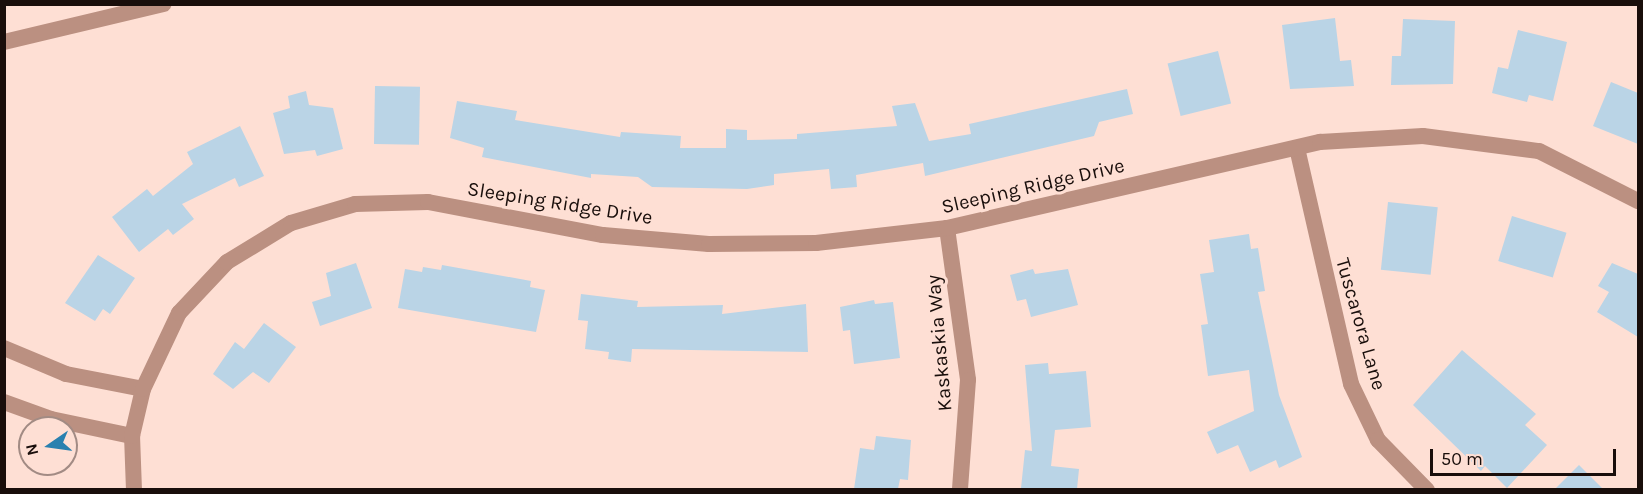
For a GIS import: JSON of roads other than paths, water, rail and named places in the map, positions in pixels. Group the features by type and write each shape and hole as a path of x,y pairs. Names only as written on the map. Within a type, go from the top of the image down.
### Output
{"street":[{"path":"4,42 164,4"},
{"name":"Sleeping Ridge Drive","path":"134,489 132,436 143,389 179,313 227,262 291,223 355,204 428,202 603,235 709,244 816,243 947,228 1297,147 1424,136 1539,151 1638,201"},
{"name":"Tuscarora Lane","path":"1297,147 1351,384 1378,440 1427,489"},
{"name":"Kaskaskia Way","path":"947,228 968,380 960,489"},
{"path":"4,348 66,374 143,389"},
{"path":"4,402 51,419 132,436"}]}
